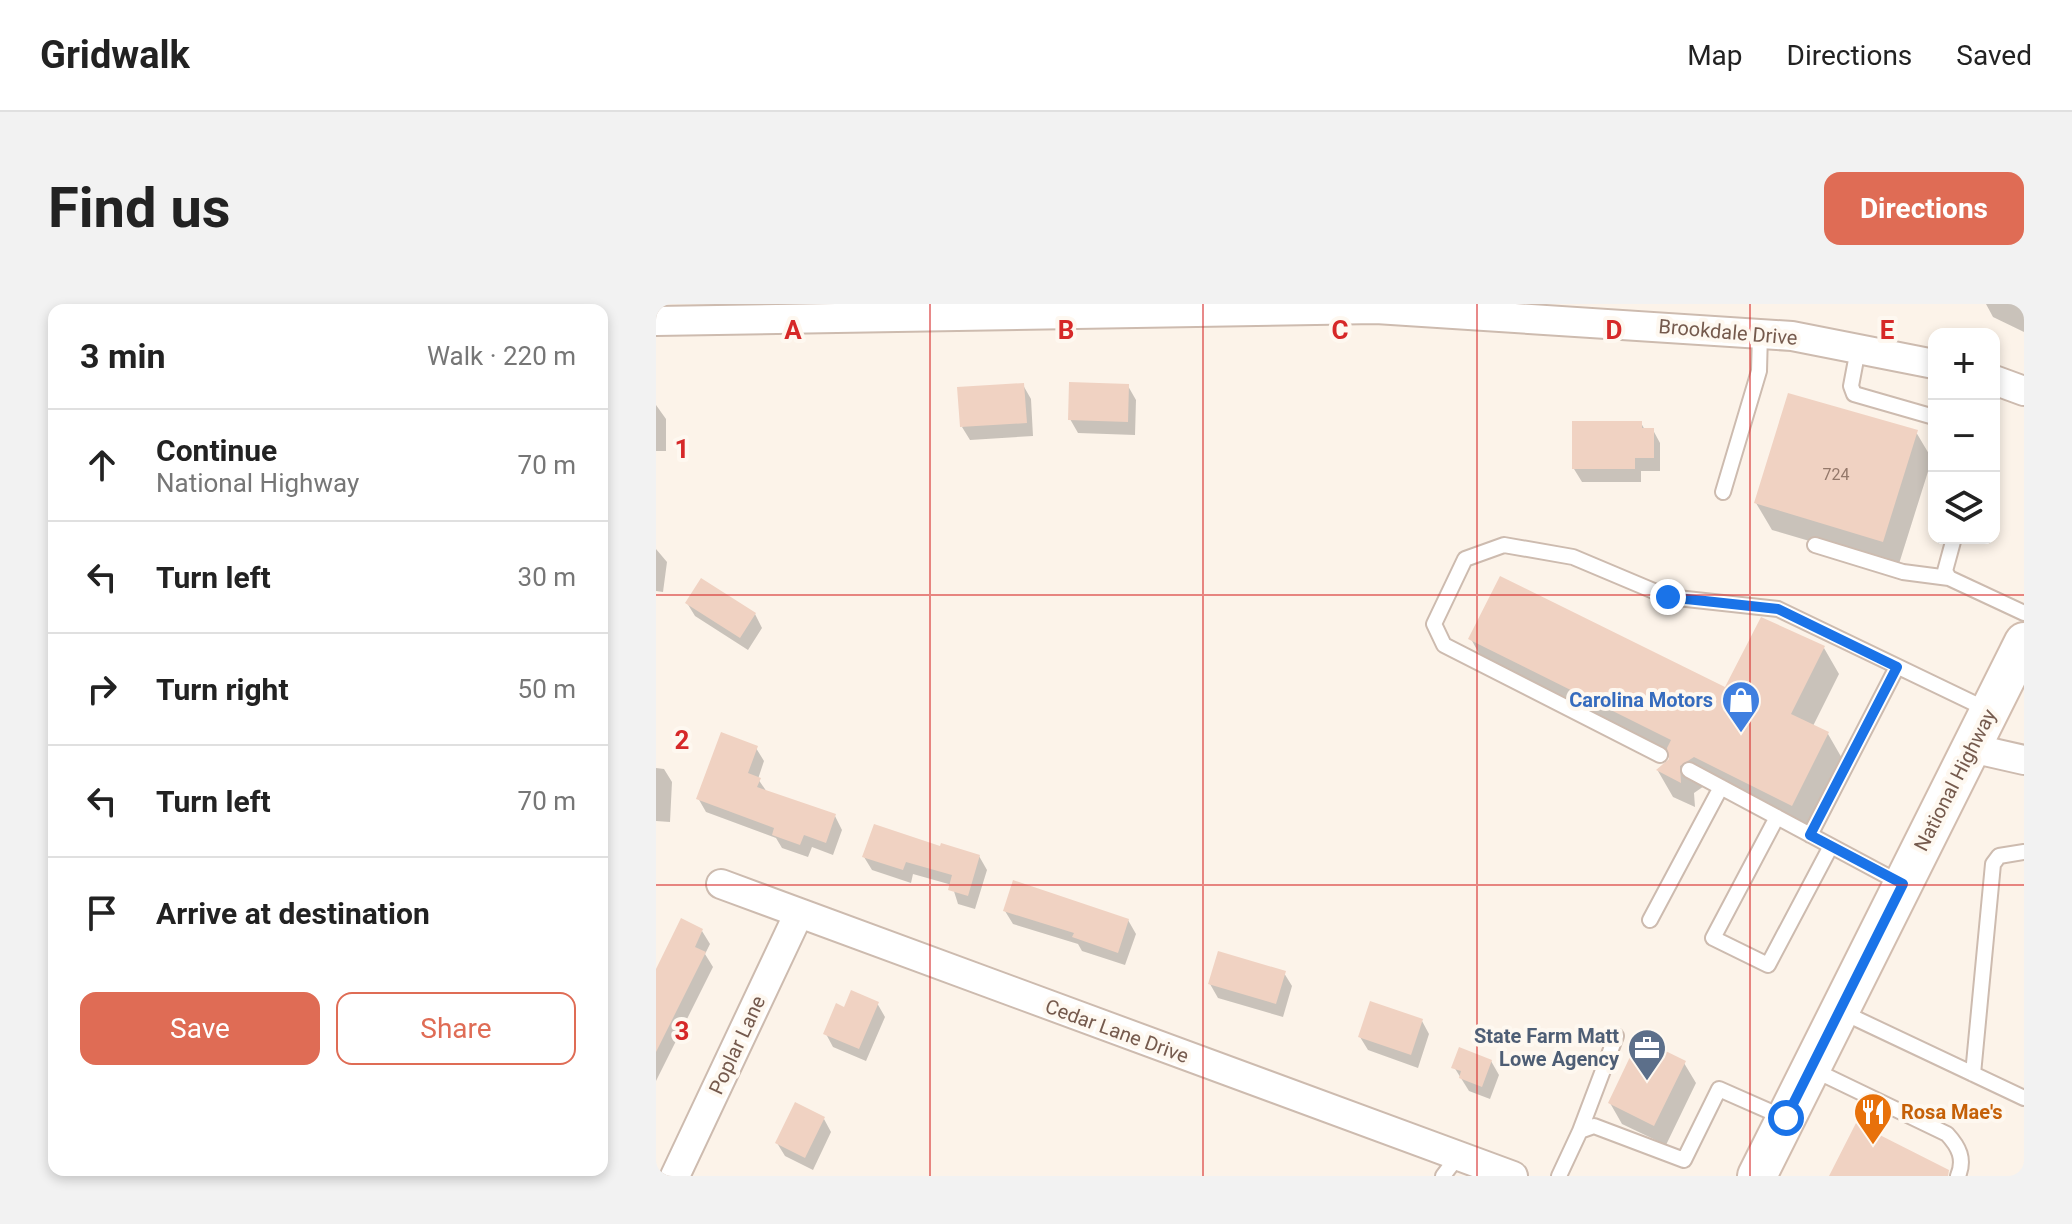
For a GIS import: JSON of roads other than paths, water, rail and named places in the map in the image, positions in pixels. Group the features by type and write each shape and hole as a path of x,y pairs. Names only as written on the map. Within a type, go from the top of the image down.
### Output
{"main road":[{"name":"National Highway","path":"1757,1176 2024,642"}],"street":[{"name":"Brookdale Drive","path":"656,321 723,322 948,309 1376,309 1760,333 1928,363"},
{"path":"2000,382 2024,391"},
{"path":"1971,748 2024,760"},
{"name":"Cedar Lane Drive","path":"721,884 1450,1166 1513,1176"},
{"name":"Poplar Lane","path":"675,1176 799,913"}],"lane":[{"path":"1723,492 1759,371 1760,333"},
{"path":"1858,349 1851,386 1854,394 1928,415"},
{"path":"1949,578 1945,571 1952,544"},
{"path":"1660,755 1444,645 1434,624 1465,559 1504,545 1573,557 1668,597 1778,609 1989,711"},
{"path":"1815,545 1903,572 1949,578 2024,613"},
{"path":"1810,835 1897,667"},
{"path":"1689,770 1903,884"},
{"path":"1650,920 1721,787"},
{"path":"1777,817 1713,938 1768,965 1831,846"},
{"path":"1973,1074 1993,864 1999,856 2024,852"},
{"path":"1840,1011 2024,1098"},
{"path":"1559,1176 1580,1131 1616,1036"},
{"path":"1811,1068 1947,1134 1957,1145 1963,1165 1958,1176"},
{"path":"1580,1131 1594,1126 1684,1160 1719,1089 1786,1118"}],"place":[{"name":"Carolina Motors","path":"1741,734"},
{"name":"State Farm Matt Lowe Agency","path":"1647,1082"},
{"name":"Rosa Mae's","path":"1873,1146"}]}
